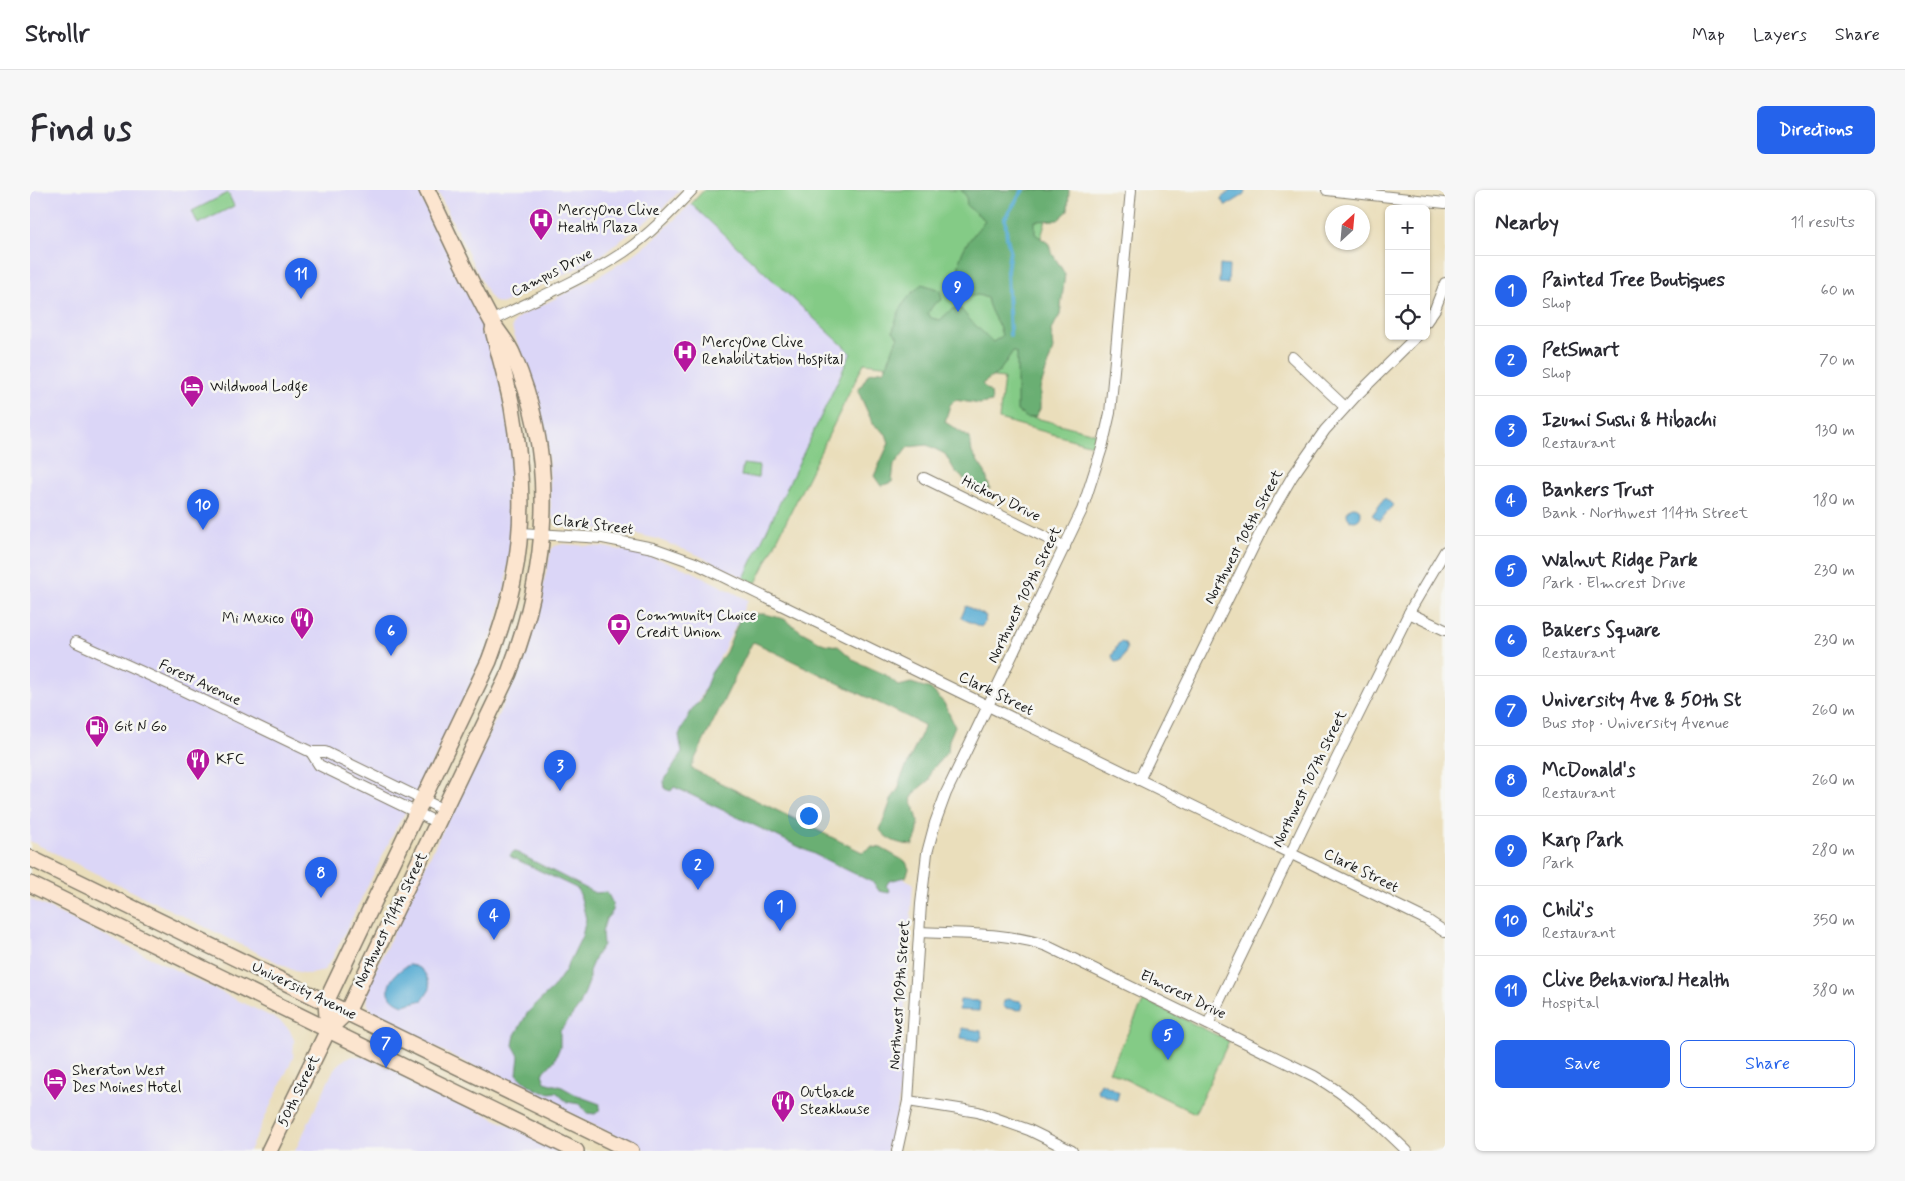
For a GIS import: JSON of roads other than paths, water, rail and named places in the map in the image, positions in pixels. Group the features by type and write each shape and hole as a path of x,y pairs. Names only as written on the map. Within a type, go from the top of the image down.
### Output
{"street":[{"name":"Northwest 114th Street","path":"328,1030 347,1012 509,672 521,642 536,585 543,534 543,480 540,448 529,395 513,352 491,321 427,190"},
{"name":"Campus Drive","path":"491,321 589,272 624,252 650,232 692,190"},
{"name":"Northwest 109th Street","path":"897,1151 908,1101 919,932 927,853 935,822 946,793 1082,510 1102,448 1110,413 1131,190"},
{"path":"1328,190 1445,203"},
{"path":"1430,316 1435,309 1445,283"},
{"name":"Northwest 114th Street","path":"328,1030 326,1002 489,661 504,619 514,580 521,509 518,451 512,406 491,321"},
{"name":"Northwest 108th Street","path":"1139,780 1263,527 1292,477 1325,430 1413,340"},
{"path":"1292,357 1346,407"},
{"name":"Hickory Drive","path":"924,478 1065,546"},
{"name":"Clark Street","path":"520,533 604,538 653,548 695,563 1427,920 1445,932"},
{"name":"Northwest 107th Street","path":"1208,1024 1409,613 1445,551"},
{"path":"1409,613 1445,630"},
{"name":"Forest Avenue","path":"76,642 311,752 325,752 420,807 441,817"},
{"name":"Forest Avenue","path":"311,752 319,765 441,817"},
{"name":"University Avenue","path":"30,858 631,1151"},
{"name":"University Avenue","path":"30,884 576,1151"},
{"name":"Elmcrest Drive","path":"919,932 1010,938 1036,942 1047,946 1314,1076 1359,1106 1407,1151"},
{"name":"50th Street","path":"269,1151 328,1030"},
{"path":"908,1101 978,1112 1030,1130 1061,1148 1072,1151"}],"water":[{"path":"1232,190 1245,190 1244,195 1226,206 1221,198"},
{"path":"1220,265 1229,266 1228,284 1219,283"},
{"path":"1385,498 1393,505 1380,521 1372,515"},
{"path":"1354,507 1359,509 1361,514 1359,519 1354,521 1349,519 1347,514 1349,509"},
{"path":"966,606 986,616 986,621 981,627 961,618"},
{"path":"1121,642 1125,643 1127,649 1121,661 1115,662 1112,656"},
{"path":"409,965 422,970 428,980 430,989 423,1000 403,1005 390,996 389,990 392,979"},
{"path":"1007,999 1020,1001 1023,1004 1022,1009 1005,1008 1003,1006 1004,1001"},
{"path":"960,1000 980,1001 979,1011 959,1010"},
{"path":"962,1028 981,1031 982,1038 980,1038 980,1041 961,1038"},
{"path":"1101,1083 1119,1092 1117,1100 1098,1092 1097,1090"}],"waterway":[{"path":"1010,335 1007,271 1010,250 1005,218 1023,190"}],"place":[{"name":"MercyOne Clive Health Plaza","path":"541,241"},
{"name":"Clive Behavioral Health","path":"301,299"},
{"name":"Karp Park","path":"958,312"},
{"name":"MercyOne Clive Rehabilitation Hospital","path":"685,373"},
{"name":"Wildwood Lodge","path":"192,408"},
{"name":"Chili's","path":"203,530"},
{"name":"Mi Mexico","path":"302,640"},
{"name":"Community Choice Credit Union","path":"619,646"},
{"name":"Bakers Square","path":"391,656"},
{"name":"Git N Go","path":"97,748"},
{"name":"KFC","path":"198,781"},
{"name":"Izumi Sushi & Hibachi","path":"560,791"},
{"name":"PetSmart","path":"698,890"},
{"name":"McDonald's","path":"321,898"},
{"name":"Painted Tree Boutiques","path":"780,931"},
{"name":"Bankers Trust","path":"494,940"},
{"name":"Walnut Ridge Park","path":"1168,1060"},
{"name":"University Ave & 50th St","path":"386,1068"},
{"name":"Sheraton West Des Moines Hotel","path":"55,1101"},
{"name":"Outback Steakhouse","path":"783,1123"}]}
